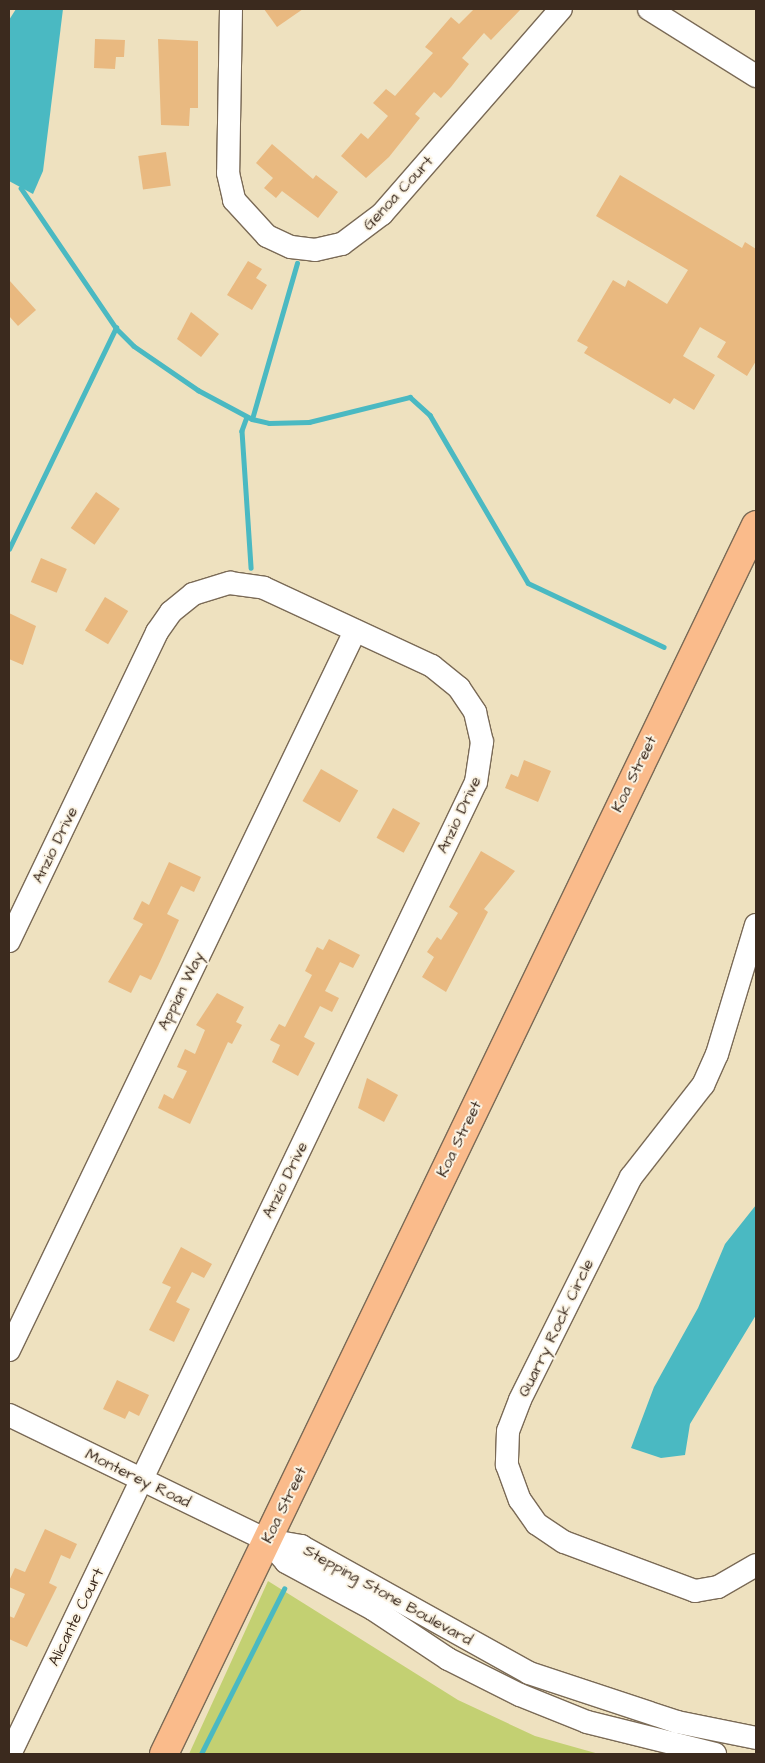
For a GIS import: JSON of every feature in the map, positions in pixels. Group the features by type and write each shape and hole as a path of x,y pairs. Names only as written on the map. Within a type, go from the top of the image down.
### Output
{"main road":[{"name":"Koa Street","path":"164,1754 756,525"}],"street":[{"name":"Genoa Court","path":"231,9 228,173 232,194 249,220 267,236 291,247 315,250 342,244 376,220 561,9"},
{"path":"664,13 756,76"},
{"name":"Anzio Drive","path":"9,941 157,632 182,602 219,584 252,585 432,666 459,688 479,721 480,770 142,1480"},
{"name":"Appian Way","path":"9,1350 355,631"},
{"name":"Quarry Rock Circle","path":"756,925 717,1054 703,1085 631,1177 520,1400 508,1431 507,1465 520,1500 537,1524 564,1542 695,1591 718,1587 756,1566"},
{"name":"Monterey Road","path":"9,1415 267,1540"},
{"name":"Alicante Court","path":"10,1754 142,1480"},
{"name":"Stepping Stone Boulevard","path":"267,1540 301,1546 529,1673 677,1722 756,1738"},
{"name":"Stepping Stone Boulevard","path":"267,1540 286,1562 373,1609 448,1658 520,1696 586,1722 715,1754"}],"green space":[{"path":"268,1581 458,1700 535,1736 599,1754 189,1754"}],"water":[{"path":"16,9 63,9 43,171 33,194 9,181 9,20"},
{"path":"756,1205 756,1315 690,1424 685,1455 661,1458 631,1448 654,1387 698,1308 725,1244"}],"building":[{"path":"264,9 303,9 277,27"},
{"path":"474,9 521,9 491,40 484,33 462,58 469,64 451,87 441,98 434,92 415,114 420,118 389,157 366,178 341,156 361,133 368,139 388,116 373,103 386,89 395,96 433,53 425,47 451,17 459,24"},
{"path":"95,39 125,40 124,57 116,57 115,69 94,68"},
{"path":"158,39 198,41 198,108 190,108 189,126 161,125"},
{"path":"272,144 313,179 316,175 338,192 318,218 282,191 276,198 264,188 273,178 256,163"},
{"path":"166,152 171,186 143,190 138,156"},
{"path":"620,175 742,248 745,242 756,249 756,361 747,376 717,357 726,342 700,327 683,356 715,375 694,410 674,398 670,404 584,353 588,347 577,341 613,280 625,287 628,280 667,304 688,270 596,216"},
{"path":"248,261 262,269 256,278 267,285 252,310 227,295"},
{"path":"9,280 36,310 18,326 9,316"},
{"path":"191,312 219,334 201,357 177,339"},
{"path":"96,492 120,509 95,545 71,528"},
{"path":"41,558 67,569 57,593 31,582"},
{"path":"105,597 128,611 108,644 85,630"},
{"path":"9,613 36,626 23,665 9,659"},
{"path":"524,760 551,771 538,802 505,788 511,774 518,777"},
{"path":"321,769 358,790 340,823 302,801"},
{"path":"393,808 420,823 404,853 377,838"},
{"path":"481,851 515,871 484,909 488,912 446,992 422,977 434,957 427,952 437,937 441,940 458,913 449,907"},
{"path":"169,862 201,877 194,892 181,886 167,914 179,920 158,966 151,980 140,975 131,993 108,982 143,924 133,919 142,901 149,905"},
{"path":"329,939 360,955 353,968 340,962 325,991 339,998 332,1012 320,1006 304,1037 315,1043 298,1076 272,1062 280,1045 270,1040 279,1024 285,1027 312,975 305,971 317,947 323,950"},
{"path":"217,993 244,1007 236,1022 242,1025 232,1044 228,1042 190,1124 158,1108 164,1094 173,1099 187,1071 177,1067 185,1049 195,1054 205,1030 196,1025"},
{"path":"367,1078 398,1095 384,1122 358,1108"},
{"path":"181,1247 212,1264 204,1278 192,1272 176,1302 190,1309 174,1342 149,1330 171,1287 162,1283"},
{"path":"117,1380 149,1395 139,1416 129,1411 125,1419 103,1409"},
{"path":"45,1529 77,1544 70,1559 61,1555 49,1583 57,1587 27,1647 9,1639 9,1616 14,1618 25,1594 9,1587 9,1581 15,1568 25,1572"}],"waterway":[{"path":"21,188 116,328 134,346 198,390 252,419 269,423 309,422 410,397 430,415 528,583 664,647"},
{"path":"252,419 297,263"},
{"path":"9,549 116,328"},
{"path":"247,417 242,431 251,568"},
{"path":"201,1754 284,1589"}]}
